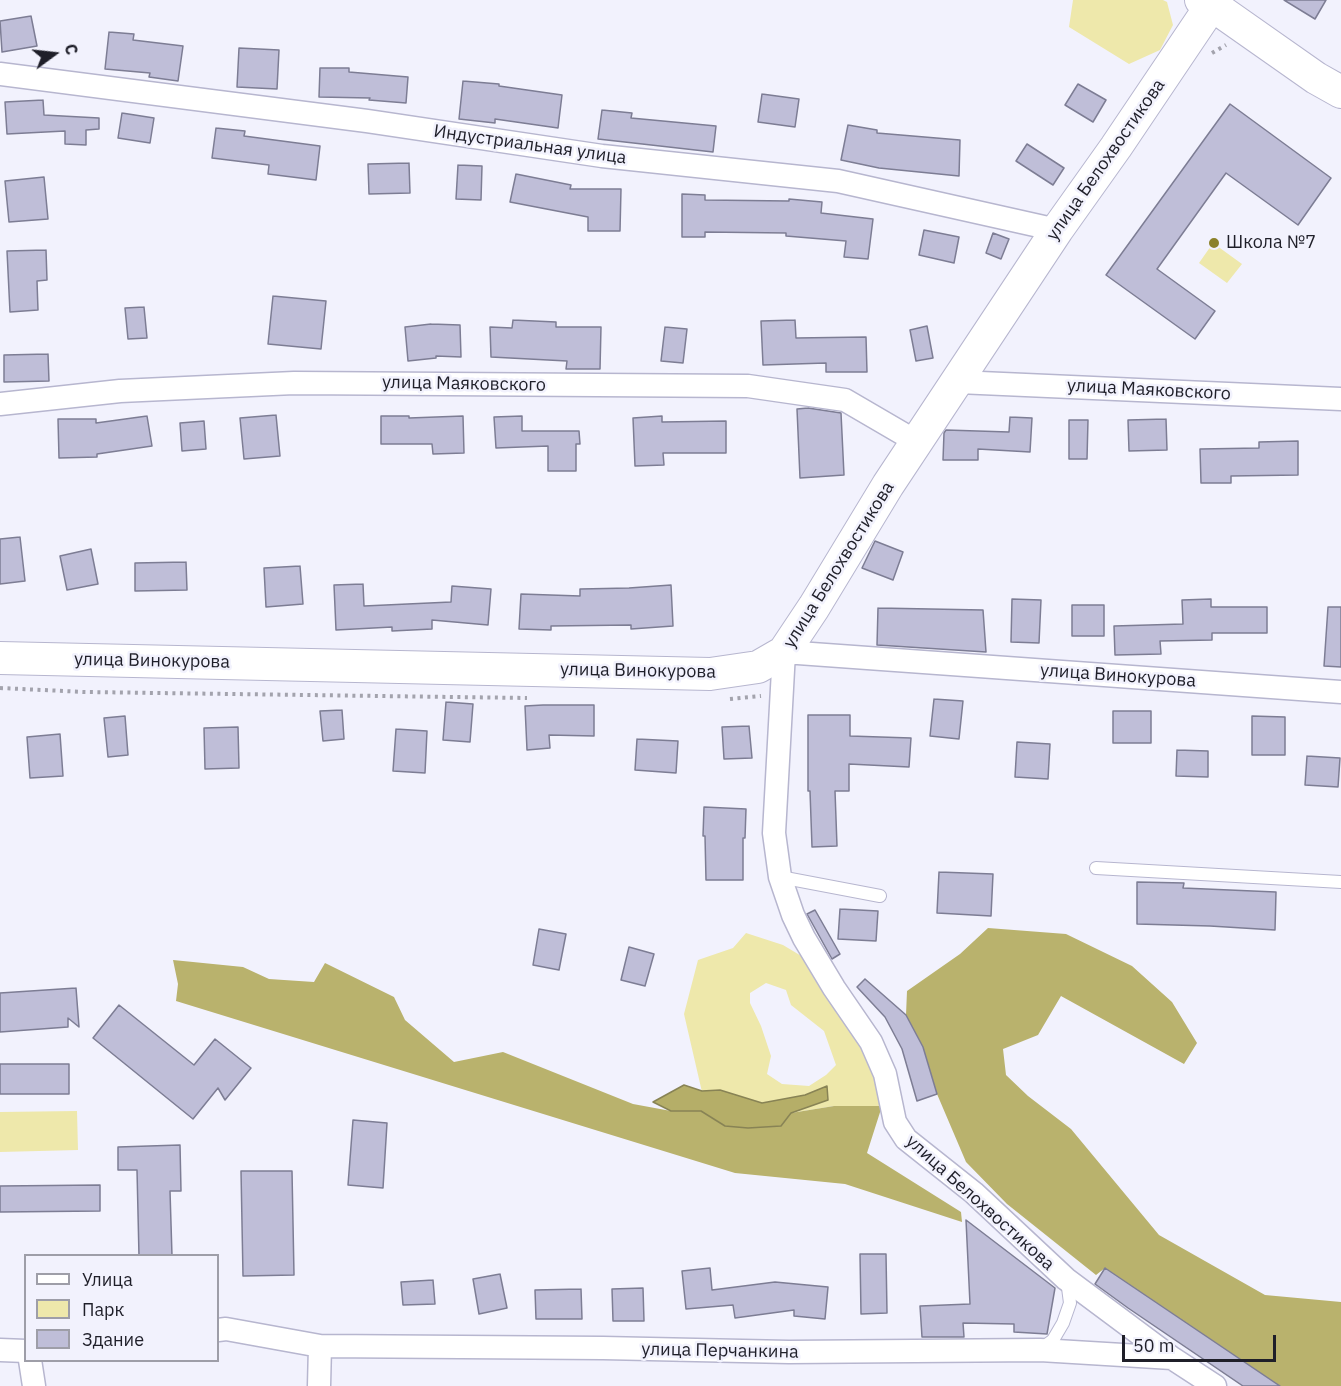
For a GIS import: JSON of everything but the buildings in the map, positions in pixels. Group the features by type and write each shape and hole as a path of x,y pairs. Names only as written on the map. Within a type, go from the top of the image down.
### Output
{"main road":[{"path":"1209,2 1316,78 1341,92"},
{"name":"улица Белохвостикова","path":"784,652 888,485 1057,230 1116,147 1209,2"},
{"name":"улица Винокурова","path":"0,658 710,674 758,667 784,652"}],"street":[{"name":"Индустриальная улица","path":"0,74 367,121 602,156 838,181 1057,230"},
{"name":"улица Маяковского","path":"0,404 120,391 294,382 748,386 845,400 917,442"},
{"name":"улица Маяковского","path":"958,382 1341,399"},
{"name":"улица Винокурова","path":"784,652 1341,692"},
{"name":"улица Белохвостикова","path":"784,652 774,833 780,877 793,915 804,938 834,988 871,1042 885,1074 895,1122 906,1139 974,1193 1066,1279 1172,1358"},
{"name":"улица Перчанкина","path":"219,1330 226,1329 320,1346 789,1352 1040,1350 1172,1358 1215,1386"},
{"path":"319,1386 320,1346"},
{"path":"0,1350 24,1351"},
{"path":"30,1362 34,1386"}],"lane":[{"path":"1096,868 1341,882"},
{"path":"780,877 880,896"},
{"path":"1040,1350 1053,1340 1063,1323 1070,1303 1066,1279"}],"path":[{"path":"1207,60 1214,50 1230,43"},
{"path":"0,688 85,692 527,698"},
{"path":"718,699 742,699"}],"green space":[{"path":"1073,0 1163,0 1167,2 1173,25 1160,50 1129,64 1069,27"},
{"path":"1213,243 1242,264 1227,283 1199,263"},
{"path":"746,933 783,945 808,960 870,1059 882,1106 834,1106 791,1113 827,1100 827,1086 805,1095 762,1103 720,1090 702,1092 684,1014 698,960 733,948","holes":["766,983 786,990 791,1005 824,1031 836,1065 809,1086 782,1084 767,1074 771,1056 750,1003 750,993"]},
{"path":"77,1111 78,1150 0,1152 0,1112"}],"shaded area":[{"path":"988,928 1066,934 1132,966 1172,1002 1197,1043 1184,1064 1061,996 1038,1035 1003,1049 1006,1075 1028,1096 1071,1129 1159,1235 1265,1295 1341,1302 1341,1386 1280,1386 1105,1268 1096,1275 1007,1204 966,1162 937,1094 923,1047 906,1015 907,991 960,954"},
{"path":"173,960 243,967 269,979 314,982 325,963 394,997 405,1020 454,1062 503,1052 633,1104 671,1111 701,1111 725,1126 781,1126 791,1113 834,1106 882,1106 867,1153 961,1212 962,1222 845,1184 735,1173 176,1001 178,984"},
{"path":"684,1085 702,1091 720,1090 762,1103 805,1095 827,1086 828,1100 791,1113 781,1126 748,1128 725,1126 701,1111 671,1111 653,1102"}],"place":[{"name":"Школа №7","path":"1214,243"}]}
